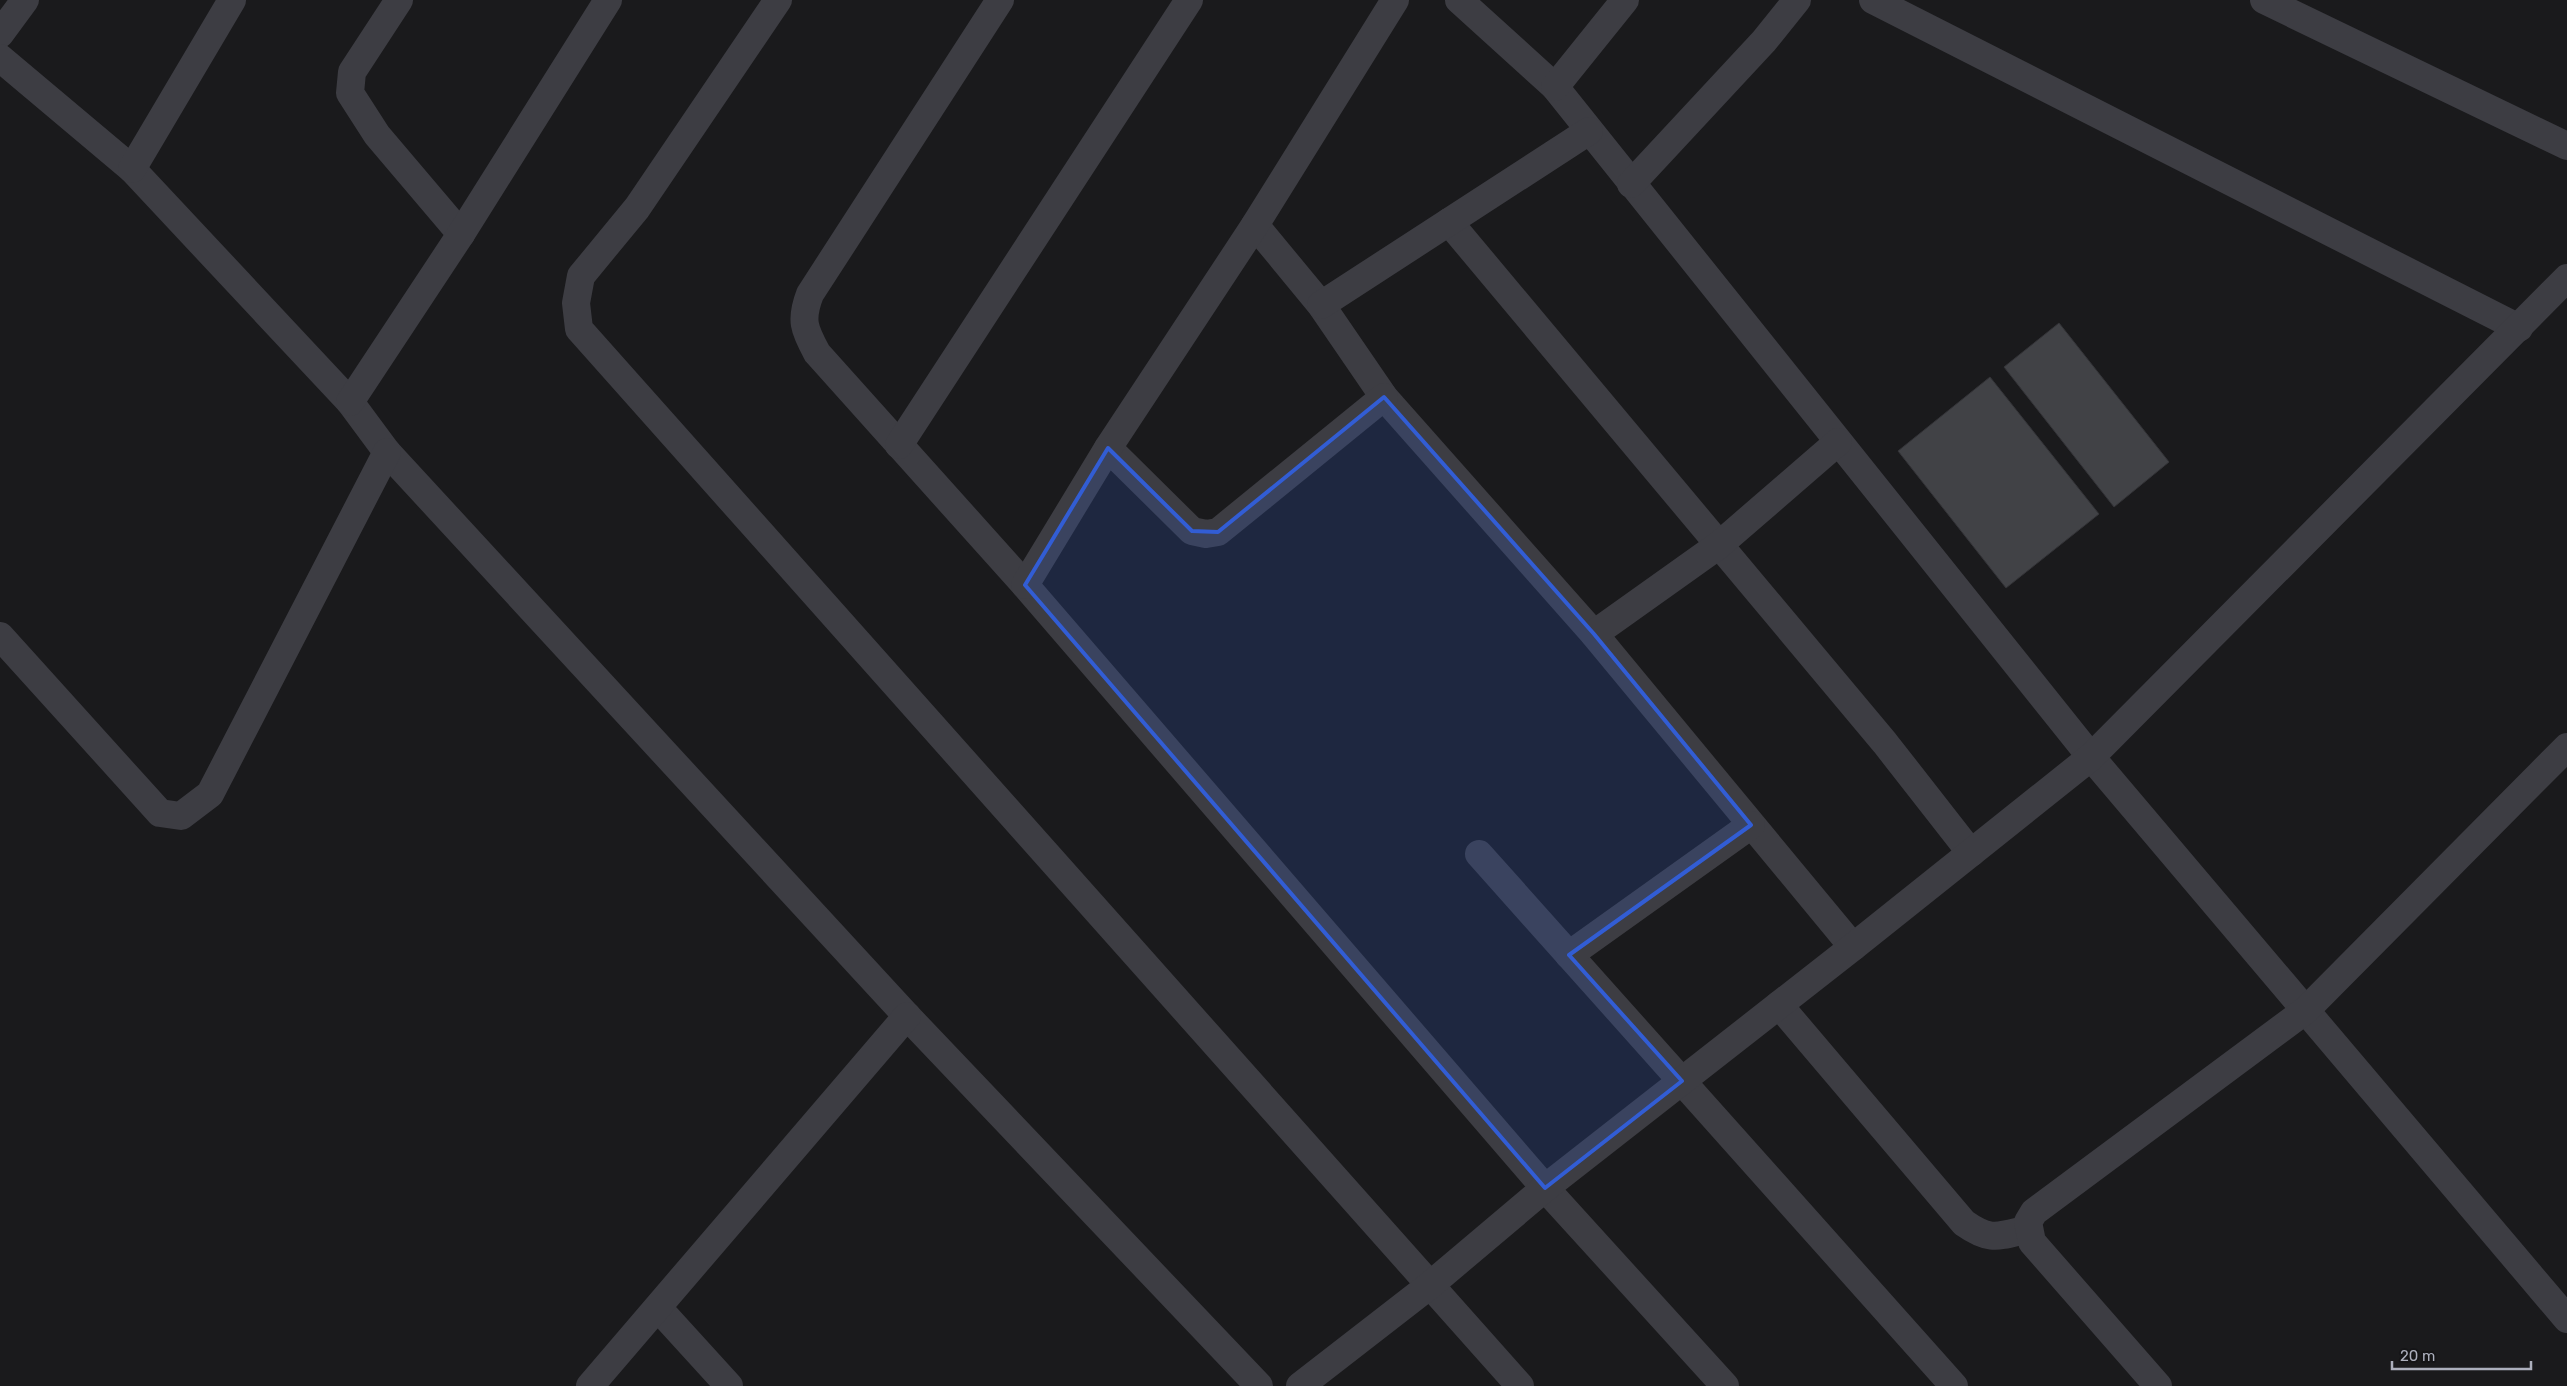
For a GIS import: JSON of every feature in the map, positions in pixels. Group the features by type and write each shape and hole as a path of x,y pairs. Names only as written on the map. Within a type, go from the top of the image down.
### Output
{"street":[{"path":"0,34 25,0"},
{"path":"132,169 232,0"},
{"path":"399,0 352,72 350,93 377,135 461,234"},
{"path":"350,402 461,234 608,0"},
{"path":"778,0 637,208 581,276 576,303 579,329 1520,1386"},
{"path":"1000,0 810,294 803,310 804,330 817,353 1025,585 1545,1188 1725,1386"},
{"path":"899,445 1190,0"},
{"path":"1025,585 1108,448 1255,225 1395,0"},
{"path":"1459,0 1555,87 1589,132 2090,757 2567,1319"},
{"path":"1555,87 1625,0"},
{"path":"1631,184 1764,41 1797,0"},
{"path":"1873,0 2519,328"},
{"path":"2264,0 2567,146"},
{"path":"0,58 132,169 350,402 387,452 907,1016 1259,1386"},
{"path":"1322,306 1589,132"},
{"path":"1449,222 1885,743 1971,853"},
{"path":"1255,225 1322,306 1384,397 1594,634 1853,947"},
{"path":"1300,1386 1429,1286 1545,1188 1853,947 2090,757 2567,278"},
{"path":"1108,448 1192,531 1206,534 1218,532 1384,397"},
{"path":"1594,634 1719,545 1838,442"},
{"path":"0,636 160,813 181,816 210,794 387,452"},
{"path":"2158,1386 2032,1242 2028,1222 2034,1212 2306,1010 2567,747"},
{"path":"1569,955 1751,825"},
{"path":"1479,854 1954,1386"},
{"path":"1779,1005 1964,1223 1980,1234 1992,1237 2029,1230"},
{"path":"590,1386 907,1016"},
{"path":"658,1308 729,1386"}],"highlighted area":[{"path":"1384,397 1594,634 1751,825 1569,955 1682,1081 1545,1188 1025,585 1108,448 1192,531 1218,532"}],"building":[{"path":"2059,323 2169,462 2114,507 2004,367"},
{"path":"1990,377 2099,514 2006,588 1898,451"}]}
